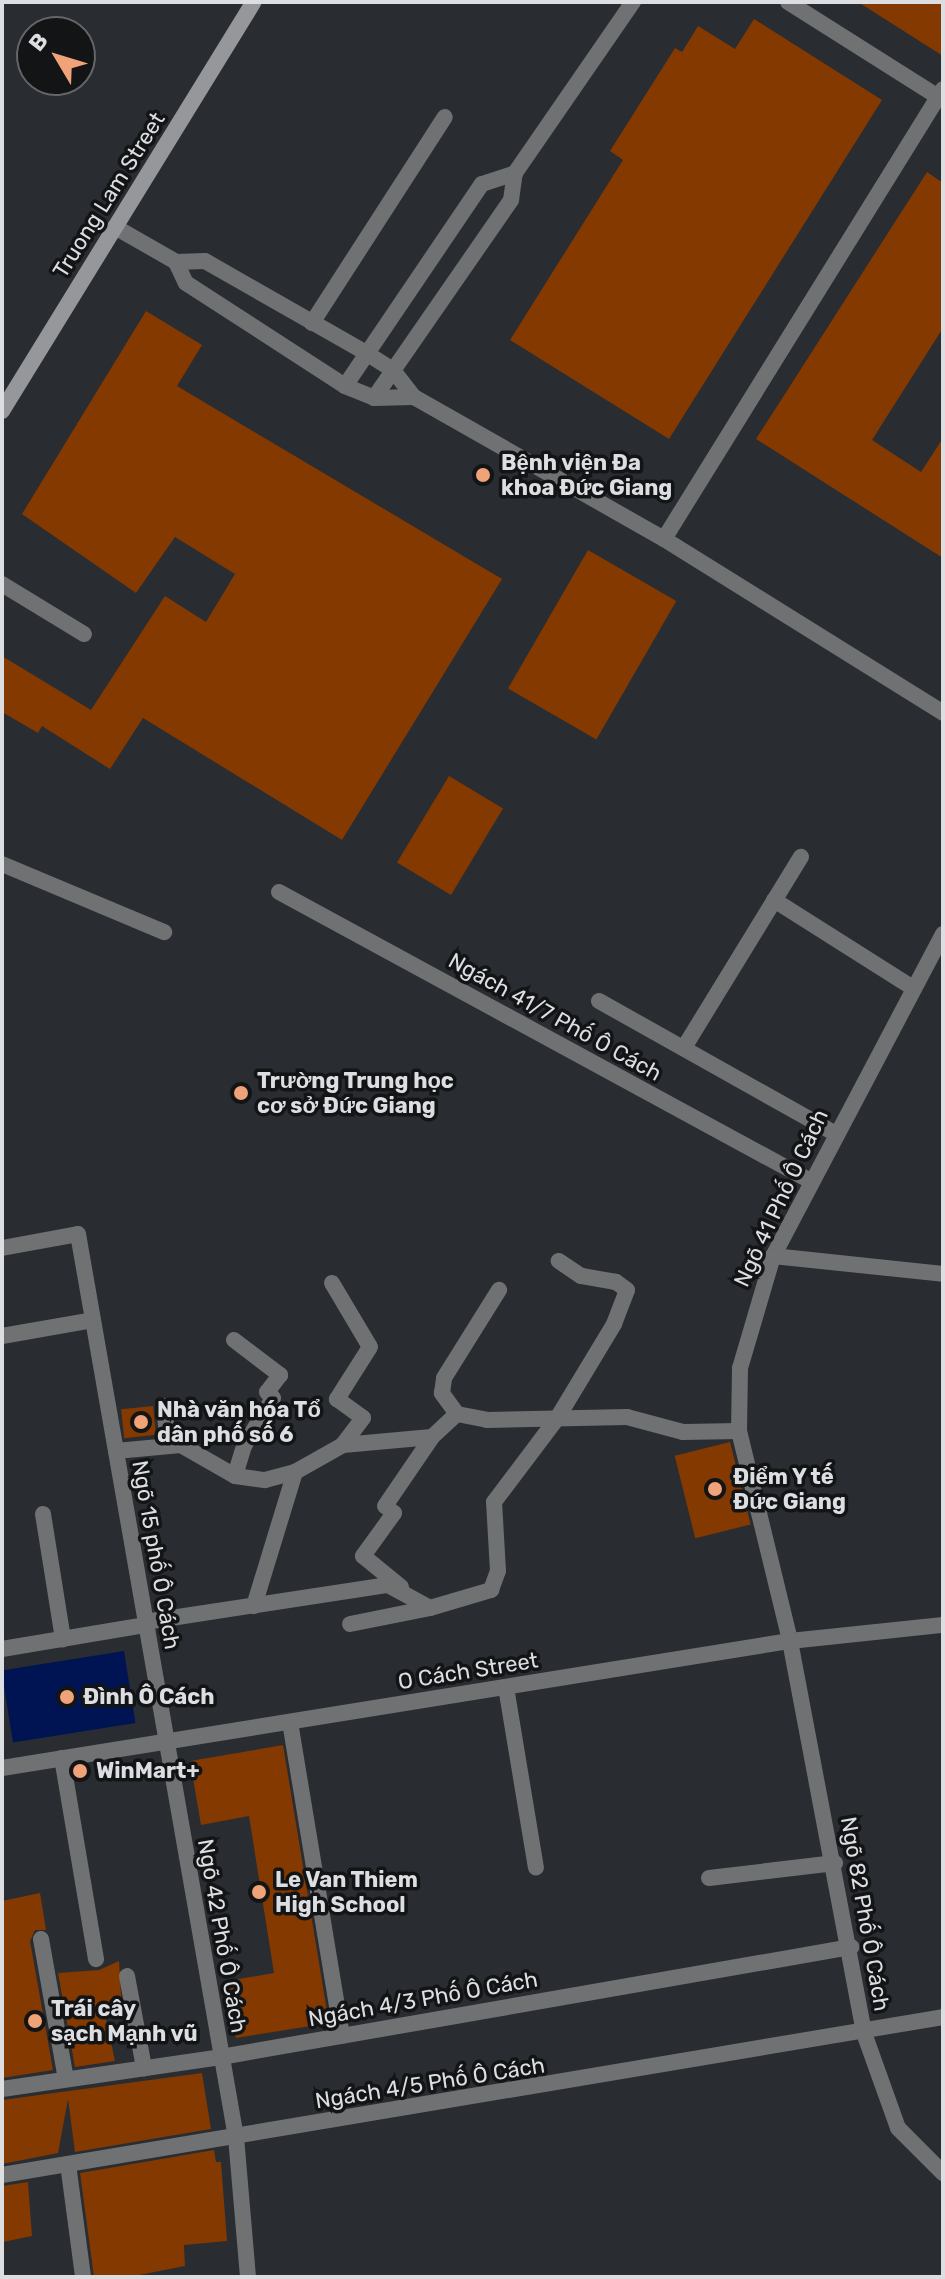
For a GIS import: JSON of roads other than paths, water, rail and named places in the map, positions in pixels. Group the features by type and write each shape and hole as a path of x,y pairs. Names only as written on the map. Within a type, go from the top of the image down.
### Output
{"main road":[{"name":"Truong Lam Street","path":"2,411 249,4"}],"street":[{"path":"374,398 511,200 515,173 633,2"},
{"path":"664,539 941,95 788,2"},
{"path":"312,323 445,117"},
{"path":"345,386 482,184 515,173"},
{"path":"115,227 176,262 205,261 366,353 392,369 414,397 664,539 943,713"},
{"path":"176,262 186,283 345,386 374,398 414,397"},
{"path":"2,584 84,634"},
{"path":"685,1046 801,857"},
{"path":"2,864 164,932"},
{"name":"Ngách 41/7 Phố Ô Cách","path":"279,892 809,1180"},
{"path":"774,900 913,988"},
{"name":"Ngõ 41 Phố Ô Cách","path":"790,1641 739,1431 740,1368 773,1256 809,1180 943,934"},
{"path":"599,1001 685,1046 834,1133"},
{"name":"Ngõ 15 phố Ô Cách","path":"2,1248 78,1234 166,1742"},
{"path":"773,1256 943,1274"},
{"path":"350,1624 483,1596 498,1582 494,1502 558,1417 614,1324 627,1290 616,1282 581,1276 559,1261"},
{"path":"116,1451 168,1442 194,1451 235,1476 265,1480 295,1472 343,1445 363,1418 337,1399 370,1347 332,1283"},
{"path":"499,1290 444,1378 442,1393 457,1414 487,1420 627,1417 683,1432 739,1431"},
{"path":"2,1336 93,1320"},
{"path":"234,1340 280,1375 267,1392 273,1398 244,1446 235,1476"},
{"path":"164,1406 168,1442"},
{"path":"430,1608 363,1556 394,1513 385,1506 432,1437 457,1414"},
{"path":"343,1445 432,1437"},
{"path":"254,1606 295,1472"},
{"path":"43,1514 63,1639"},
{"path":"2,1649 388,1585 406,1591"},
{"name":"O Cách Street","path":"2,1768 790,1641 943,1625"},
{"name":"Ngõ 82 Phố Ô Cách","path":"790,1641 851,1947 864,2033 898,2128 943,2173"},
{"path":"506,1687 536,1868"},
{"path":"290,1722 342,2036"},
{"name":"Ngõ 42 Phố Ô Cách","path":"166,1742 236,2137 248,2277"},
{"path":"62,1758 96,1959"},
{"path":"709,1878 835,1863"},
{"path":"41,1939 66,2079"},
{"name":"Ngách 4/3 Phố Ô Cách","path":"2,2089 221,2057 851,1947"},
{"path":"127,1976 144,2068"},
{"name":"Ngách 4/5 Phố Ô Cách","path":"2,2175 864,2033 943,2017"},
{"path":"68,2164 83,2277"}],"place":[{"name":"Bệnh viện Đa khoa Đức Giang","path":"483,475"},
{"name":"Trường Trung học cơ sở Đức Giang","path":"241,1093"},
{"name":"Nhà văn hóa Tổ dân phố số 6","path":"141,1422"},
{"name":"Điểm Y tế Đức Giang","path":"715,1489"},
{"name":"Đình Ô Cách","path":"67,1697"},
{"name":"WinMart+","path":"80,1771"},
{"name":"Le Van Thiem High School","path":"259,1892"},
{"name":"Trái cây sạch Mạnh vũ","path":"35,2021"}]}
